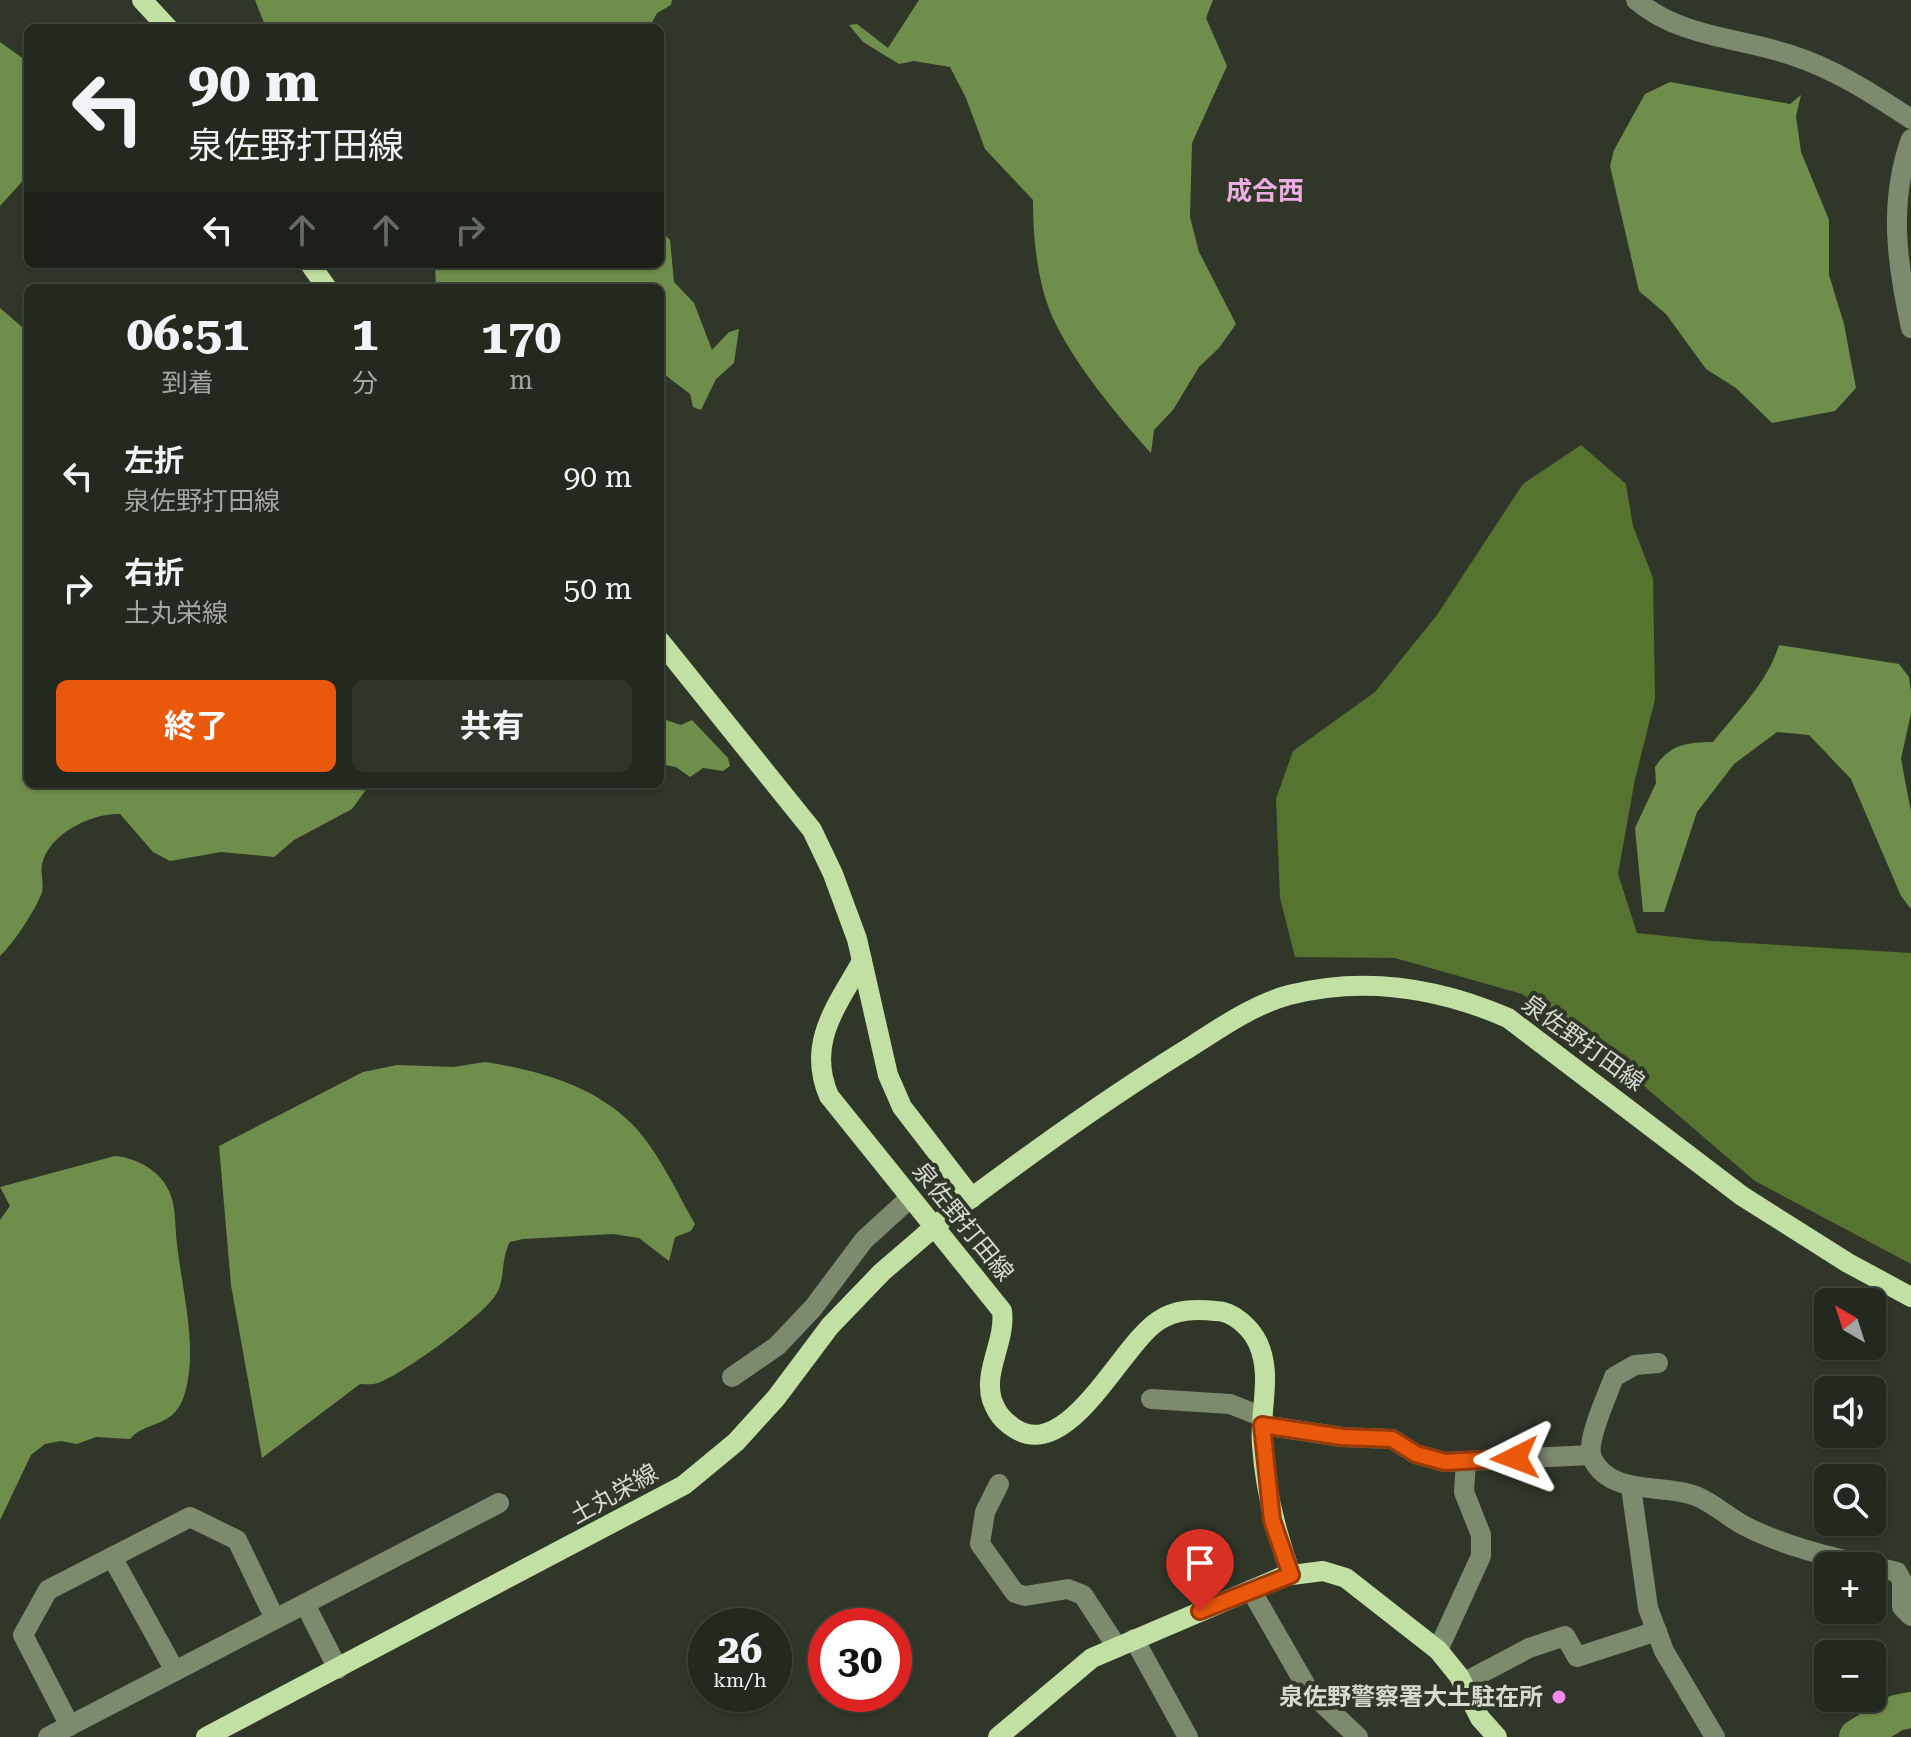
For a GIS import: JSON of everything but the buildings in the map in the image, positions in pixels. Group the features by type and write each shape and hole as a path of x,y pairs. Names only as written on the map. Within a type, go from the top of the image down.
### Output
{"main road":[{"path":"142,0 164,24"},
{"name":"泉佐野打田線","path":"664,646 812,830 833,874 862,961 888,1075 902,1107 972,1198 1160,1065 1229,1022 1286,996 1324,989 1371,986 1415,989 1465,1000 1508,1018 1742,1196 1848,1263 1911,1297"},
{"name":"泉佐野打田線","path":"862,961 829,1021 818,1053 820,1077 829,1096 1002,1311 1004,1329 990,1377 991,1397 1001,1420 1020,1432 1041,1436 1068,1422 1139,1338 1157,1322 1180,1311 1224,1311 1241,1321 1257,1341 1266,1371 1263,1421 1272,1520 1291,1575"},
{"name":"土丸栄線","path":"206,1737 684,1485 736,1442 776,1398 830,1326 882,1272 972,1198"},
{"path":"998,1737 1092,1658 1251,1590 1291,1575 1323,1571 1346,1578 1438,1650 1463,1683 1486,1734"}],"street":[{"path":"1636,0 1656,16 1689,30 1792,55 1849,79 1911,119"},
{"path":"1909,150 1895,235 1911,328"},
{"path":"732,1377 777,1346 813,1308 864,1240 910,1198"},
{"path":"1658,1363 1635,1365 1614,1377 1592,1439 1591,1455 1601,1470 1631,1487 1675,1489 1699,1497 1743,1525 1814,1552"},
{"path":"1151,1399 1230,1404 1263,1421 1342,1437 1392,1439 1445,1462 1591,1455"},
{"path":"1438,1650 1481,1556 1481,1535 1464,1492 1466,1461"},
{"path":"999,1484 985,1512 980,1544 1015,1593 1025,1596 1068,1589 1083,1595 1125,1643 1188,1737"},
{"path":"1631,1487 1648,1608 1664,1651 1715,1737"},
{"path":"48,1737 499,1503"},
{"path":"70,1726 23,1635 48,1590 190,1517 237,1540 275,1619"},
{"path":"112,1557 175,1671"},
{"path":"1886,1569 1897,1572 1902,1581 1902,1607 1911,1616"},
{"path":"1251,1590 1309,1691 1358,1737"},
{"path":"305,1604 338,1669"},
{"path":"1463,1683 1529,1648 1565,1636 1577,1657 1657,1631"}],"shaded area":[{"path":"255,0 672,0 671,5 657,13 651,24 264,24"},
{"path":"919,0 1213,0 1206,18 1227,66 1192,143 1190,217 1199,252 1236,324 1219,348 1199,367 1173,410 1154,430 1151,453 1097,388 1071,351 1052,316 1039,274 1033,200 985,149 966,98 950,67 914,61 899,64 863,42 849,25 857,24 888,48"},
{"path":"0,42 24,59 24,179 0,206"},
{"path":"1670,82 1790,104 1801,95 1796,116 1801,152 1829,220 1829,275 1844,324 1856,388 1835,411 1772,423 1736,388 1706,369 1666,314 1639,291 1610,166 1614,150 1645,94"},
{"path":"664,234 670,240 674,282 694,303 712,350 729,332 739,329 734,363 716,379 701,410 693,407 690,394 664,374 664,284 436,284 435,268 664,268"},
{"path":"0,308 24,329 24,788 367,788 352,809 294,840 274,857 221,852 170,861 153,852 120,814 84,821 62,835 46,853 42,864 41,895 23,927 0,956"},
{"path":"1581,445 1626,484 1633,526 1653,578 1655,699 1635,779 1618,874 1637,933 1712,941 1911,953 1911,1264 1755,1181 1644,1086 1522,994 1395,958 1295,957 1280,898 1276,799 1293,751 1375,692 1437,615 1523,484"},
{"path":"1779,645 1899,664 1909,677 1911,713 1901,759 1911,812 1911,909 1901,896 1851,779 1809,735 1777,732 1734,764 1697,812 1664,912 1643,912 1635,828 1656,783 1655,767 1673,749 1713,742 1759,684"},
{"path":"664,719 681,725 692,720 728,758 730,766 723,771 703,768 690,777 676,767 664,765"},
{"path":"485,1062 563,1081 617,1110 651,1147 695,1224 691,1231 675,1237 669,1261 639,1238 613,1234 510,1242 498,1290 474,1318 390,1378 376,1384 360,1384 262,1458 231,1285 219,1146 363,1072 397,1065 453,1067"},
{"path":"115,1156 141,1163 156,1173 173,1201 190,1340 184,1396 173,1414 130,1439 96,1437 77,1444 61,1441 45,1444 31,1455 0,1520 0,1220 10,1206 0,1187"}],"waterway":[{"path":"1857,1737 1896,1713 1911,1710"}],"place":[{"name":"泉佐野警察署大土駐在所","path":"1559,1697"}],"district":[{"name":"成合西","path":"1265,191"}],"route":[{"path":"1200,1611 1291,1575 1272,1520 1262,1425 1342,1437 1392,1439 1416,1454 1445,1462 1515,1458"}]}
